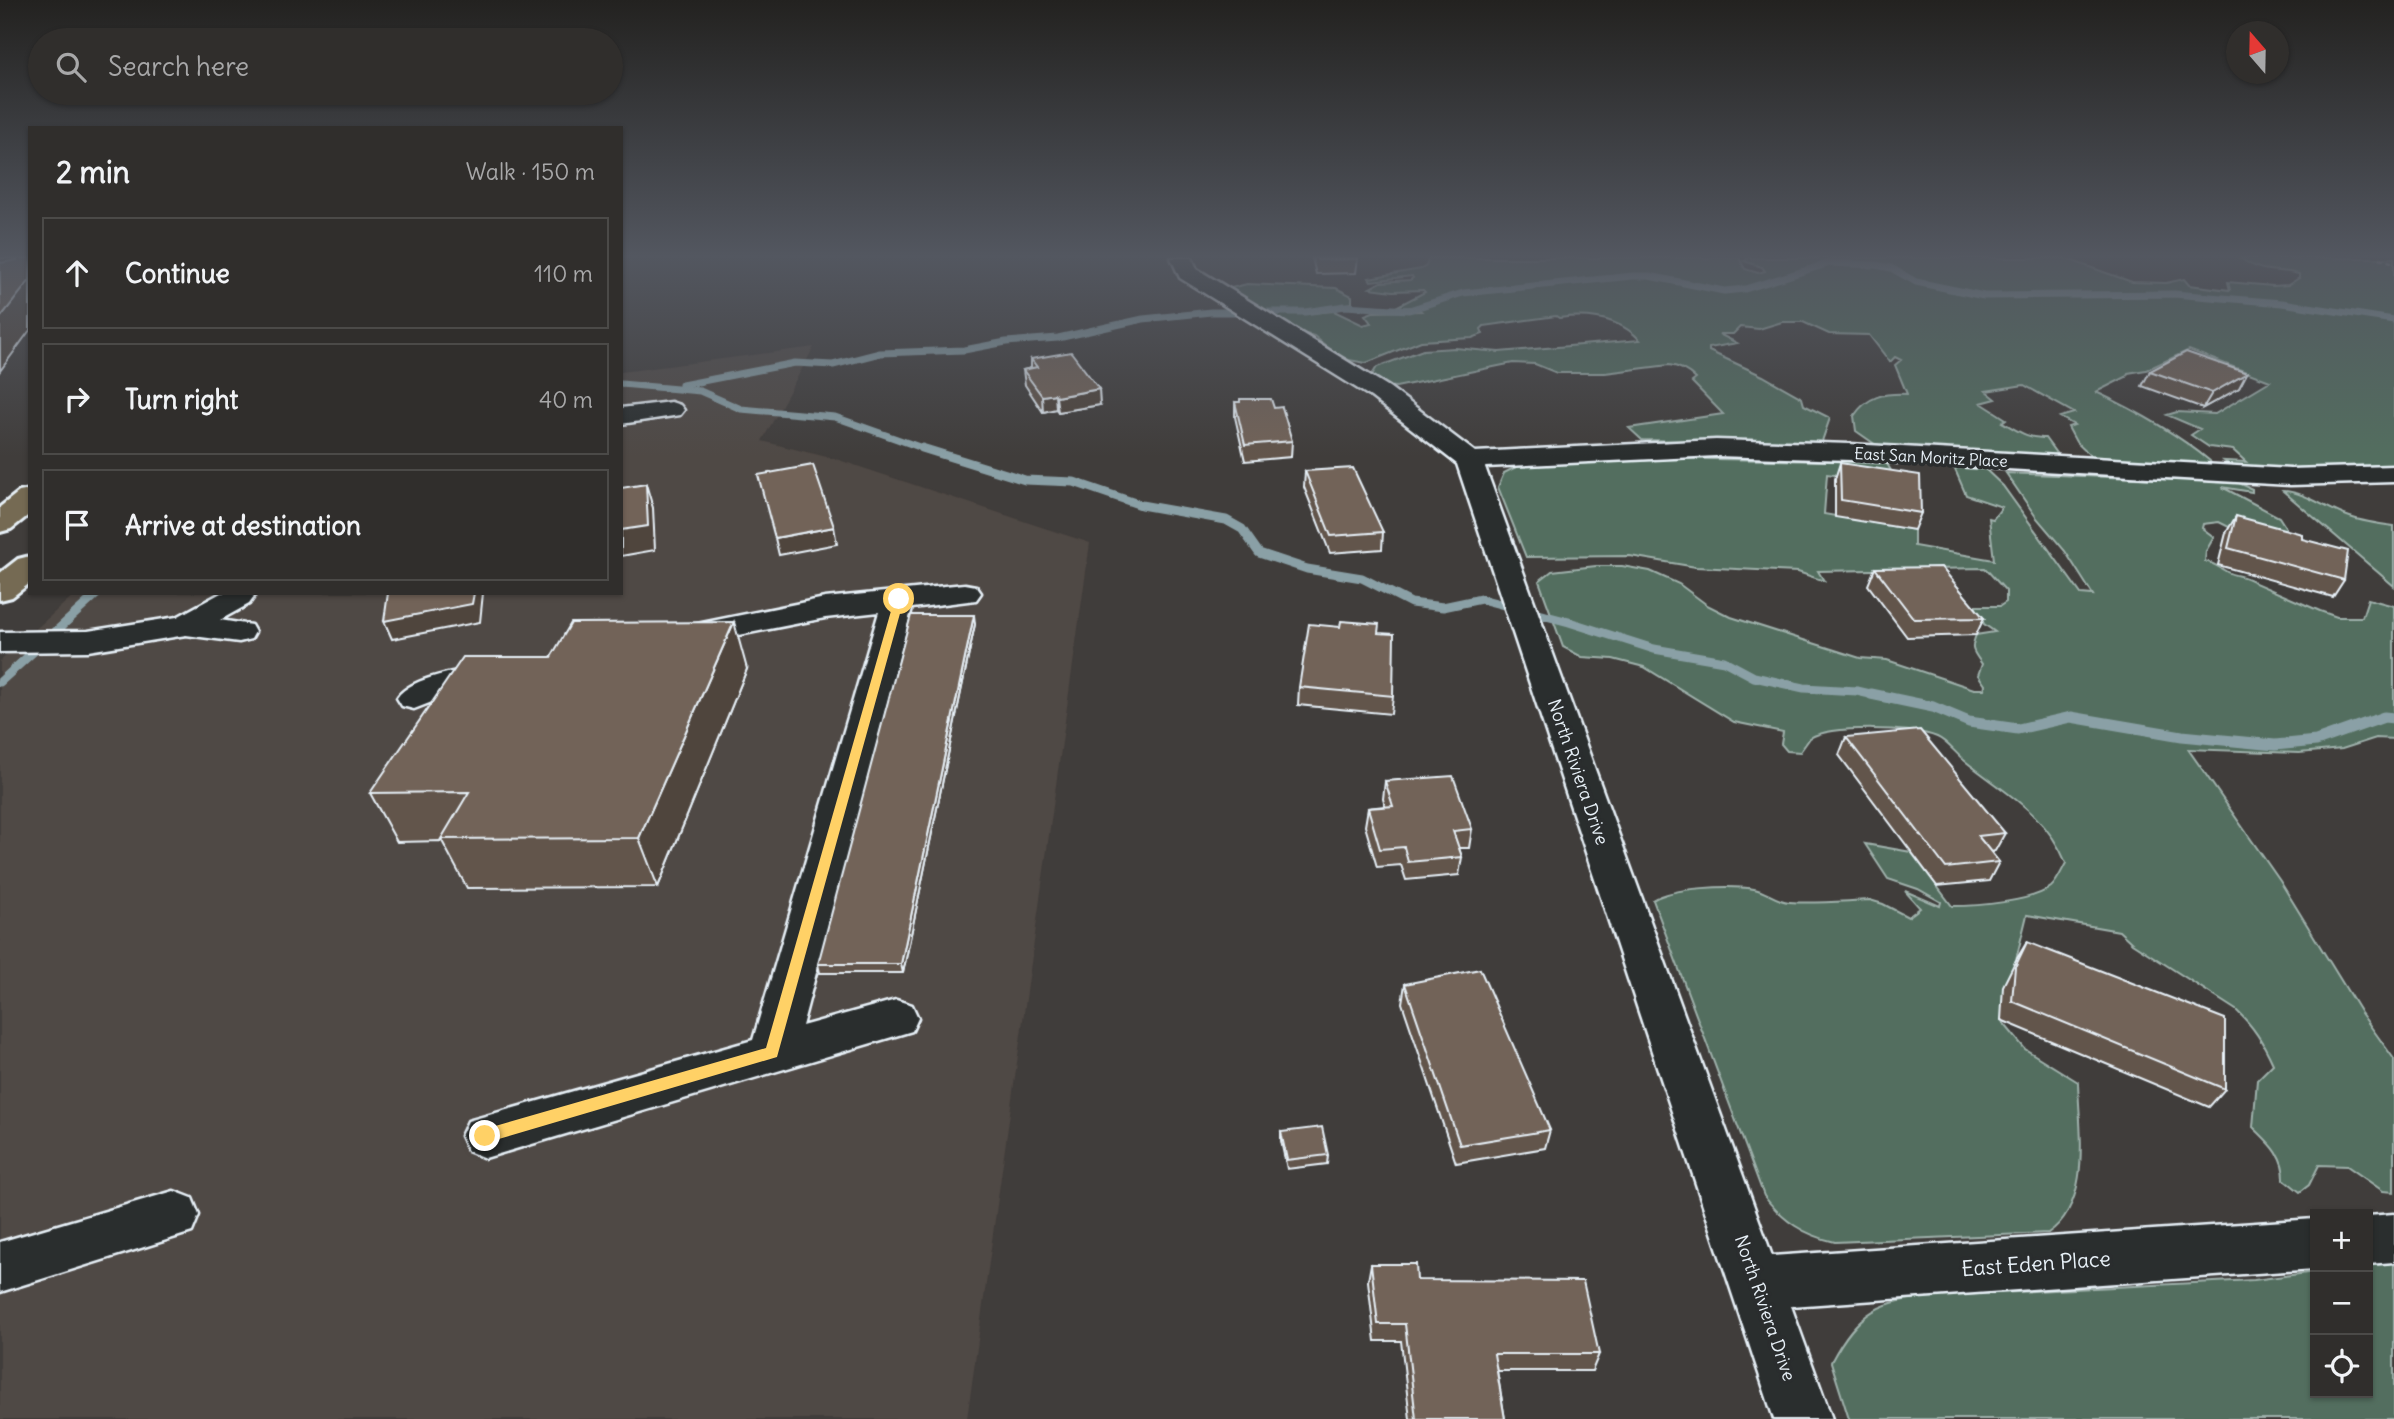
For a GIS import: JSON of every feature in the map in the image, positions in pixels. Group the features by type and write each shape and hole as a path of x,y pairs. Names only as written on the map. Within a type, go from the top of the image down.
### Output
{"highway":[{"path":"0,522 28,501"},
{"path":"0,590 28,568"}],"street":[{"path":"1271,324 1380,392 1469,460"},
{"path":"623,416 671,410"},
{"name":"East San Moritz Place","path":"1469,460 1716,448 1850,452 2290,477 2394,474"},
{"name":"North Riviera Drive","path":"1469,460 1803,1419"},
{"path":"663,640 825,608 965,593"},
{"path":"187,625 238,597"},
{"path":"772,1052 899,599"},
{"path":"11,642 88,640 187,625 239,632"},
{"path":"414,698 439,687 519,669"},
{"path":"485,1136 896,1018"},
{"path":"0,1267 174,1215"},
{"path":"2373,1240 2394,1238"},
{"name":"East Eden Place","path":"1756,1283 2310,1244"}],"shaded area":[{"path":"814,347 762,441 839,460 1090,543 967,1419 0,1419 0,661 74,595 623,595 623,372"}],"green space":[{"path":"1284,324 1497,324 1484,326 1481,329 1483,334 1472,338 1421,341 1366,363 1338,356 1314,336 1294,331"},
{"path":"1617,324 1775,324 1759,329 1740,327 1733,334 1719,334 1737,343 1709,348 1709,351 1763,376 1802,398 1804,405 1830,418 1821,444 1642,440 1629,428 1723,414 1692,382 1696,379 1693,376 1669,365 1605,373 1557,373 1535,364 1513,363 1396,387 1384,386 1370,378 1377,367 1423,350 1455,348 1499,352 1640,340"},
{"path":"1808,324 2394,324 2394,466 2300,471 2231,466 2224,461 2246,462 2233,450 2209,447 2191,435 2200,429 2167,415 2177,412 2215,414 2270,381 2189,350 2146,370 2128,373 2126,377 2096,392 2169,431 2210,461 2211,464 2207,466 2096,461 2076,442 2068,427 2074,425 2060,417 2074,413 2024,385 1986,391 1996,399 1981,403 2006,419 2002,422 2018,431 2045,438 2058,456 2056,458 1879,447 1856,431 1854,416 1865,404 1877,397 1907,394 1895,365 1901,360 1895,357 1890,362 1869,335 1829,334"},
{"path":"1653,458 1886,462 1893,474 1867,479 1827,474 1824,514 1914,530 1914,546 1994,560 1989,518 1993,519 2002,507 1966,495 1953,465 1984,468 2003,486 2081,594 2093,595 2065,551 2036,517 2006,473 2237,482 2252,489 2252,492 2222,487 2279,517 2286,528 2275,536 2233,529 2219,522 2203,524 2202,528 2214,537 2206,551 2205,561 2230,574 2337,617 2362,617 2368,599 2394,606 2394,739 2376,738 2342,749 2299,753 2188,749 2280,881 2361,1013 2394,1059 2394,1192 2383,1191 2347,1166 2319,1165 2309,1185 2300,1192 2284,1179 2278,1156 2253,1127 2257,1080 2273,1064 2258,1035 2242,1016 2132,943 2119,931 2027,915 2001,1020 2025,1049 2078,1082 2081,1143 2078,1184 2072,1203 2062,1220 2048,1233 1835,1242 1804,1231 1779,1213 1764,1196 1653,900 1688,890 1744,888 1758,890 1789,902 1870,900 1908,917 1920,908 1905,891 1940,906 1941,902 1918,889 1888,879 1865,844 1911,852 1952,906 2003,902 2042,892 2053,885 2066,863 2057,845 2036,817 1937,737 1892,729 1853,729 1821,734 1810,738 1800,752 1787,751 1781,744 1783,732 1734,722 1644,667 1613,659 1582,657 1563,647 1539,581 1552,571 1622,566 1650,571 1679,584 1707,605 1731,617 1860,658 1887,660 1974,689 1984,689 1985,685 1978,675 1982,664 1973,644 1976,635 1995,632 1984,624 1975,606 2000,606 2006,602 2006,591 1985,568 1818,571 1824,581 1798,572 1696,567 1630,556 1526,557 1498,487 1504,473 1524,463"},
{"path":"2283,491 2308,497 2355,519 2394,526 2394,586"},
{"path":"2394,1262 2394,1419 1849,1419 1831,1362 1861,1320 1873,1311 1900,1301 1937,1296 2254,1280 2310,1273 2310,1398 2373,1398 2373,1264"}],"building":[{"path":"1071,352 1099,389 1056,397 1055,394 1042,396 1023,370 1037,367 1031,359"},
{"path":"2186,352 2247,373 2212,393 2150,371"},
{"path":"1240,399 1271,399 1274,408 1282,407 1292,441 1245,445 1235,402 1240,402"},
{"path":"1840,463 1920,475 1921,513 1841,500"},
{"path":"813,465 834,527 775,538 758,475"},
{"path":"1353,468 1383,532 1331,536 1305,471"},
{"path":"646,484 648,526 623,530 623,488"},
{"path":"2236,516 2302,534 2302,539 2348,551 2344,580 2228,548"},
{"path":"1941,567 1984,618 1914,619 1875,568"},
{"path":"388,595 474,595 472,604 384,621"},
{"path":"911,615 974,615 901,964 818,964"},
{"path":"1341,621 1379,624 1378,633 1394,634 1393,696 1299,687 1309,624 1340,627"},
{"path":"734,622 639,838 441,839 469,792 370,793 463,657 551,657 571,623"},
{"path":"1920,730 2005,833 1978,836 1999,862 1946,868 1846,737"},
{"path":"1453,776 1472,829 1453,831 1462,857 1408,862 1404,847 1380,849 1368,808 1393,806 1385,781"},
{"path":"2027,942 2225,1019 2225,1089 2012,1001 2015,967"},
{"path":"1480,969 1550,1130 1460,1145 1405,984"},
{"path":"1322,1127 1328,1155 1287,1160 1281,1132"},
{"path":"1371,1264 1416,1264 1417,1280 1583,1281 1599,1354 1494,1354 1505,1419 1416,1419 1405,1324 1378,1324"}],"waterway":[{"path":"682,385 795,363 833,365 880,353 964,350 1006,342 1058,338 1120,324"},
{"path":"623,384 700,391 741,409 835,417 925,449"},
{"path":"925,449 1025,480 1074,482 1141,505 1226,520 1242,529 1259,553 1307,569 1362,578 1411,603 1443,607 1481,599 1569,622 1654,649 1724,661 1754,677 1804,688 1857,691 1879,696"},
{"path":"0,682 96,595"},
{"path":"1871,694 1933,707 1969,722 2018,729 2071,717 2182,736 2275,745 2316,741 2384,717 2394,718"}],"route":[{"path":"485,1136 772,1052 899,599"}]}
